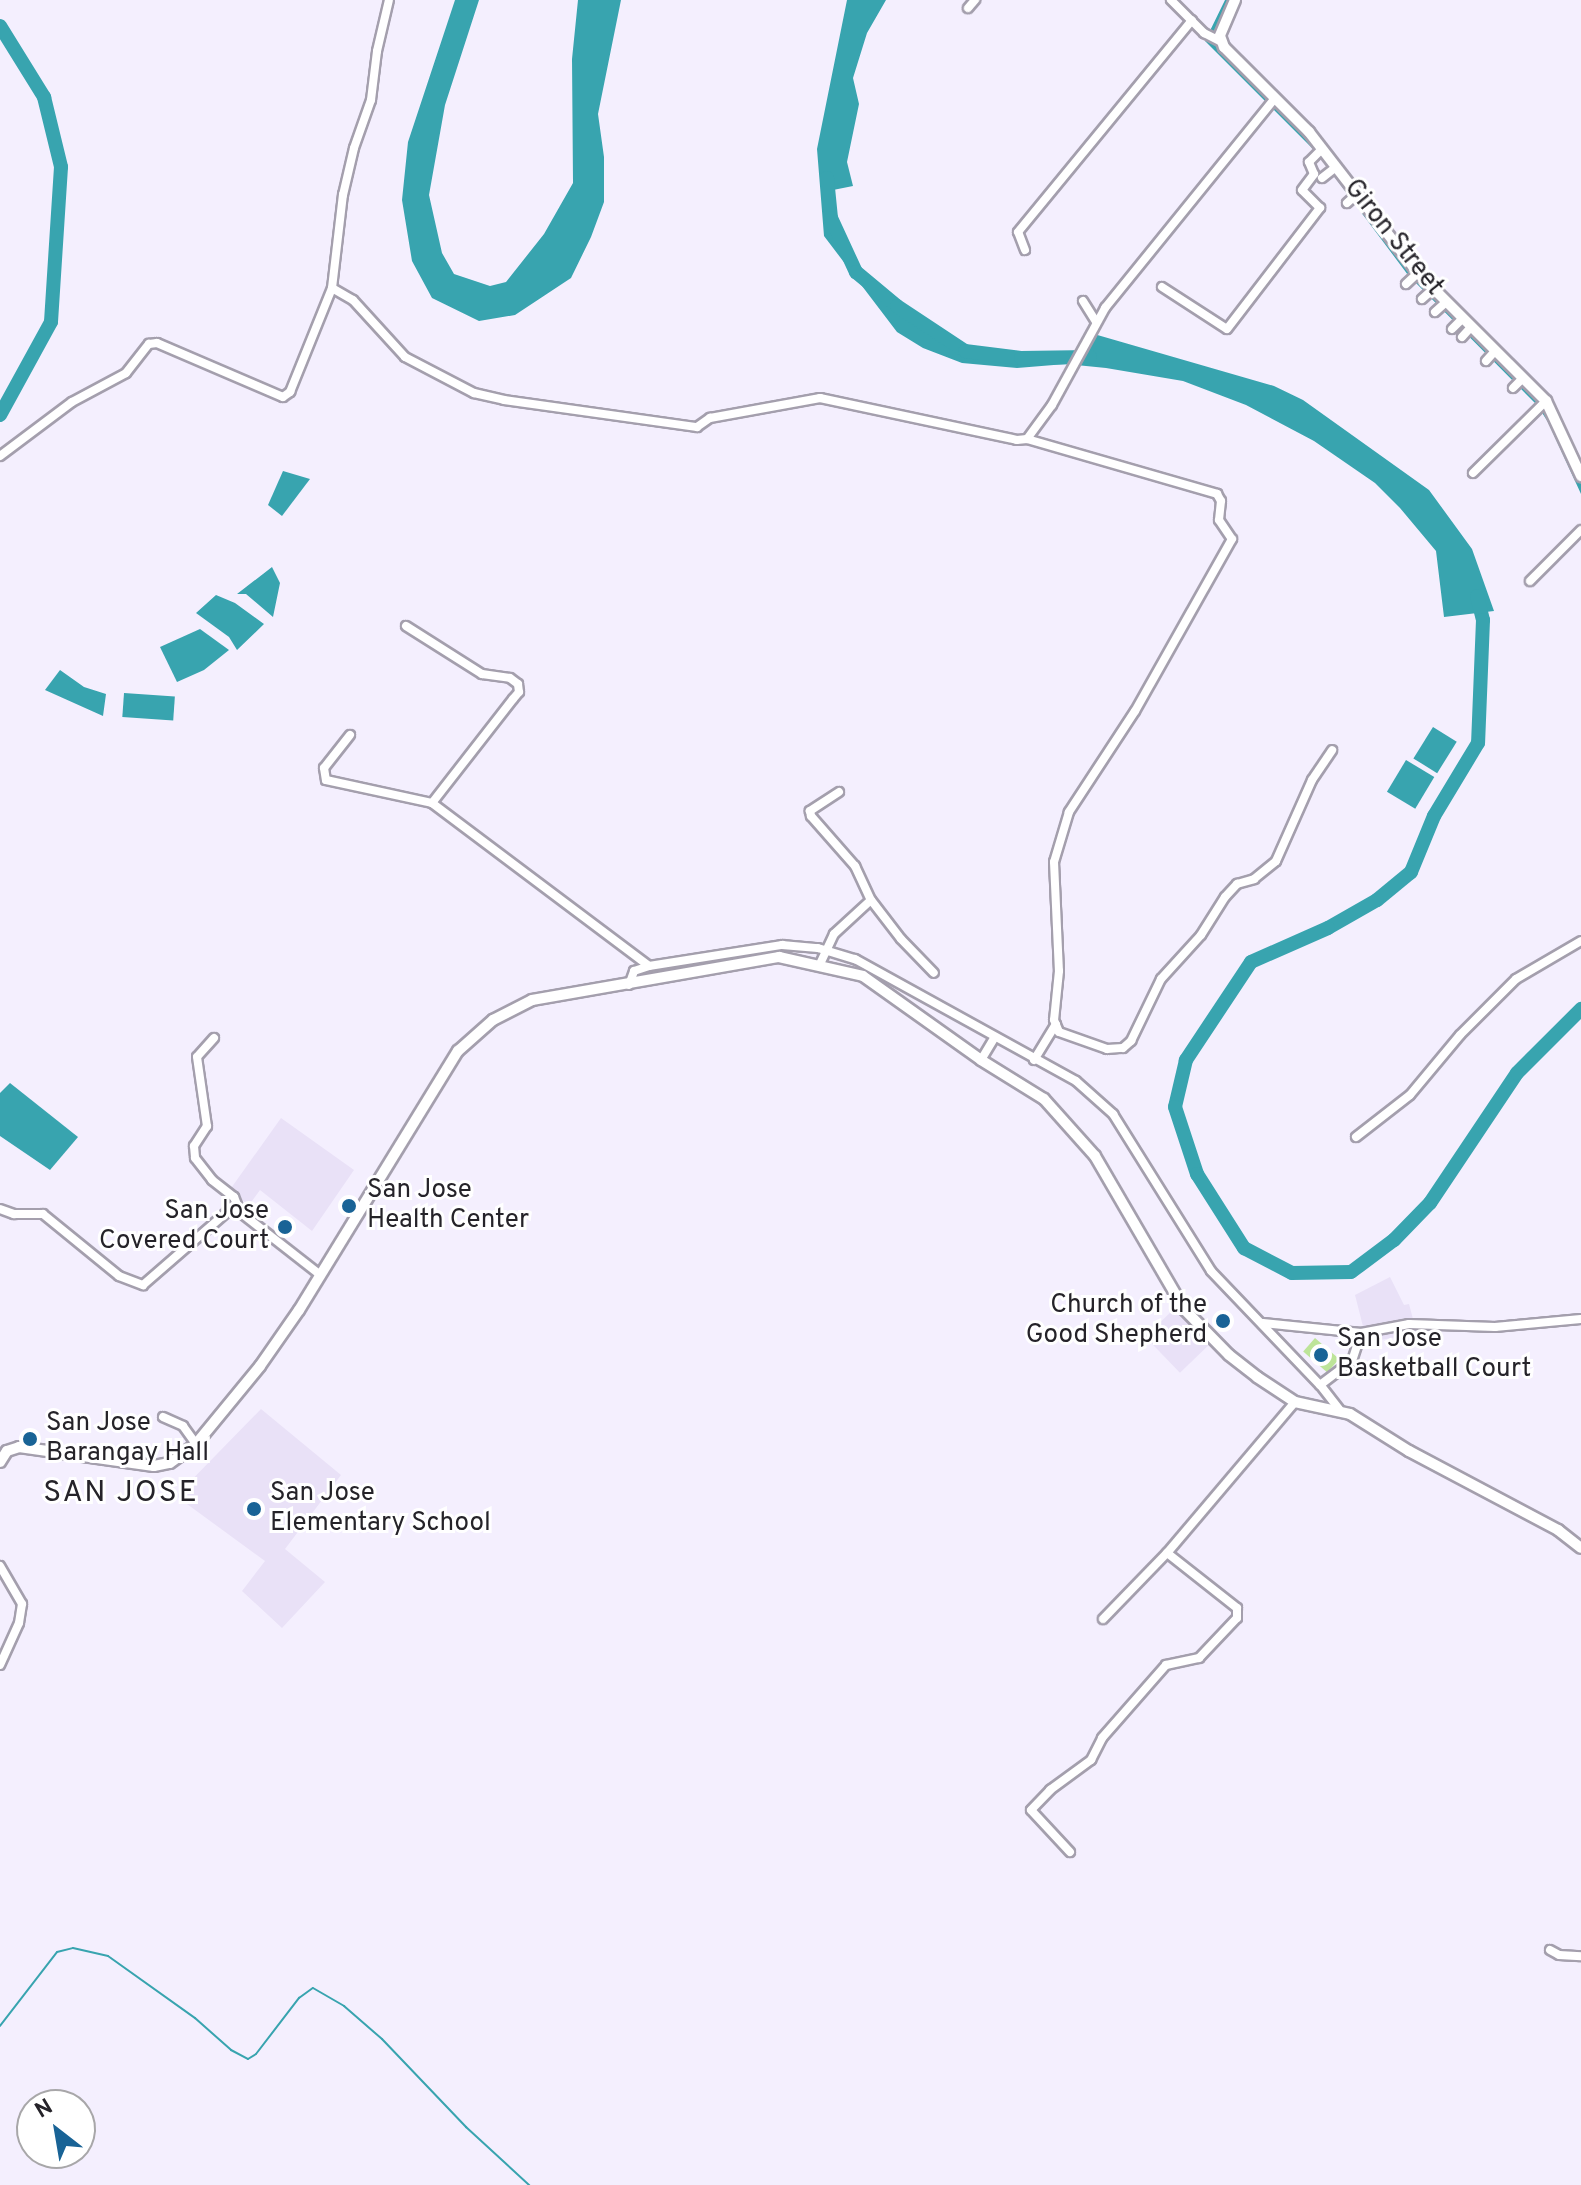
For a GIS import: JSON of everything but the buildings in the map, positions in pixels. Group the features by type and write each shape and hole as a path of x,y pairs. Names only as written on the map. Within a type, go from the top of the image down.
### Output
{"street":[{"path":"0,456 72,402 126,373 149,344 157,343 283,397 290,392 332,288 343,195 354,148 371,100 377,51 389,0"},
{"path":"1171,0 1213,37 1235,0"},
{"path":"1025,250 1018,232 1192,20"},
{"name":"Giron Street","path":"1213,37 1335,168 1462,328 1491,356 1522,379 1543,404 1578,479"},
{"path":"1027,439 1046,415 1096,322 1272,102"},
{"path":"1162,287 1227,329 1320,208 1302,190 1314,174 1309,162 1320,151"},
{"path":"1322,178 1335,168"},
{"path":"1347,203 1356,195"},
{"path":"1406,284 1417,274"},
{"path":"332,288 353,300 405,357 474,393 504,400 697,427 710,418 820,398 1017,440 1027,439 1217,494 1221,501 1217,516 1232,539 1135,711 1069,812 1054,862 1059,971 1056,1024 1059,1032 1107,1049 1123,1048 1131,1041 1161,979 1201,935 1225,897 1237,884 1254,879 1276,861 1312,780 1332,750"},
{"path":"1422,299 1432,290"},
{"path":"1083,301 1096,322"},
{"path":"1435,312 1444,303"},
{"path":"1513,388 1522,379"},
{"path":"1473,473 1543,404"},
{"path":"1530,581 1581,530"},
{"path":"406,626 482,674 510,678 518,684 519,692 432,803"},
{"path":"350,735 324,768 326,780 432,803 649,966"},
{"path":"839,792 810,814 855,866 871,900 934,973"},
{"path":"820,964 834,934 871,900"},
{"path":"1356,1137 1410,1095 1460,1035 1516,979 1581,941"},
{"path":"629,985 634,971 649,966 782,945 825,950 855,959 1076,1081 1113,1114 1211,1271 1339,1409"},
{"path":"0,1462 7,1451 19,1447 154,1466 170,1463 196,1444 260,1366 458,1051 493,1020 532,1000 779,957 863,976 981,1060 1044,1099 1095,1156 1184,1309 1229,1355 1295,1402 1339,1409 1558,1530 1581,1548"},
{"path":"1034,1060 1056,1024"},
{"path":"981,1060 995,1037"},
{"path":"214,1038 197,1057 207,1126 193,1152 212,1180 234,1197 240,1212 319,1274"},
{"path":"0,1209 14,1214 43,1214 119,1276 143,1285 227,1212 240,1212"},
{"path":"1261,1323 1361,1333 1409,1324 1495,1327 1581,1319"},
{"path":"1320,1385 1352,1361 1361,1333"},
{"path":"1103,1619 1167,1553 1295,1402"},
{"path":"163,1417 183,1426 196,1444"},
{"path":"1070,1852 1031,1810 1050,1790 1091,1760 1102,1738 1166,1665 1199,1658 1237,1618 1237,1608 1167,1553"},
{"path":"0,1566 22,1604 19,1623 0,1665"},
{"path":"1550,1950 1559,1955 1581,1956"}],"shaded area":[{"path":"281,1118 354,1170 312,1231 260,1190 249,1205 229,1191"},
{"path":"1390,1277 1404,1305 1409,1304 1417,1334 1367,1342 1355,1295"},
{"path":"1174,1309 1209,1345 1180,1373 1145,1337"},
{"name":"San Jose Elementary School","path":"261,1409 341,1475 285,1549 325,1582 282,1628 242,1591 265,1561 176,1496"}],"green space":[{"name":"San Jose Basketball Court","path":"1315,1338 1339,1359 1327,1373 1303,1352"}],"water":[{"path":"455,0 479,0 445,105 429,195 442,253 454,274 490,286 506,282 544,234 573,183 572,59 578,0 621,0 598,114 604,157 604,202 591,237 571,278 515,315 479,321 432,298 412,261 402,200 408,142"},
{"path":"847,0 886,0 867,33 853,78 859,104 847,162 853,186 828,191 831,218 856,272 897,306 965,351 1021,358 1081,357 1087,332 1274,386 1303,400 1429,490 1472,549 1494,611 1444,617 1436,551 1400,508 1375,483 1314,441 1246,405 1183,381 1106,368 1066,364 1017,368 962,363 923,348 897,332 824,236 817,149"},
{"path":"1225,0 1230,0 1215,40 1220,47 1317,147 1362,206 1541,401 1569,455 1581,484 1581,494 1537,405 1408,275 1316,152 1205,41"},
{"path":"283,471 310,479 282,516 268,505"},
{"path":"272,567 280,583 273,617 246,594 237,594"},
{"path":"216,595 235,603 264,624 237,650 229,637 196,613"},
{"path":"200,629 229,650 204,670 177,682 160,647"},
{"path":"60,670 84,687 106,694 103,716 45,690"},
{"path":"124,693 175,697 173,720 122,717"},
{"path":"1433,727 1457,742 1437,773 1413,758"},
{"path":"1406,760 1434,777 1415,809 1387,792"},
{"path":"10,1083 78,1137 50,1170 0,1136 0,1093"}],"waterway":[{"path":"0,26 44,97 61,167 51,322 0,415"},
{"path":"827,178 831,218 856,272 897,306 965,351 1021,358 1090,357"},
{"path":"1477,596 1483,620 1478,743 1434,816 1411,872 1377,900 1328,928 1251,962 1186,1060 1175,1107 1197,1174 1244,1248 1292,1273 1351,1272 1394,1240 1430,1203 1517,1073 1581,1009"},
{"path":"0,2026 57,1952 73,1948 108,1956 195,2018 231,2050 248,2059 256,2054 299,1998 313,1988 344,2006 382,2039 466,2127 529,2185"}],"place":[{"name":"San Jose Health Center","path":"349,1206"},
{"name":"San Jose Covered Court","path":"285,1227"},
{"name":"Church of the Good Shepherd","path":"1223,1321"},
{"name":"San Jose Basketball Court","path":"1321,1355"},
{"name":"San Jose Barangay Hall","path":"30,1439"},
{"name":"San Jose Elementary School","path":"254,1509"}],"district":[{"name":"SAN JOSE","path":"121,1494"}]}
